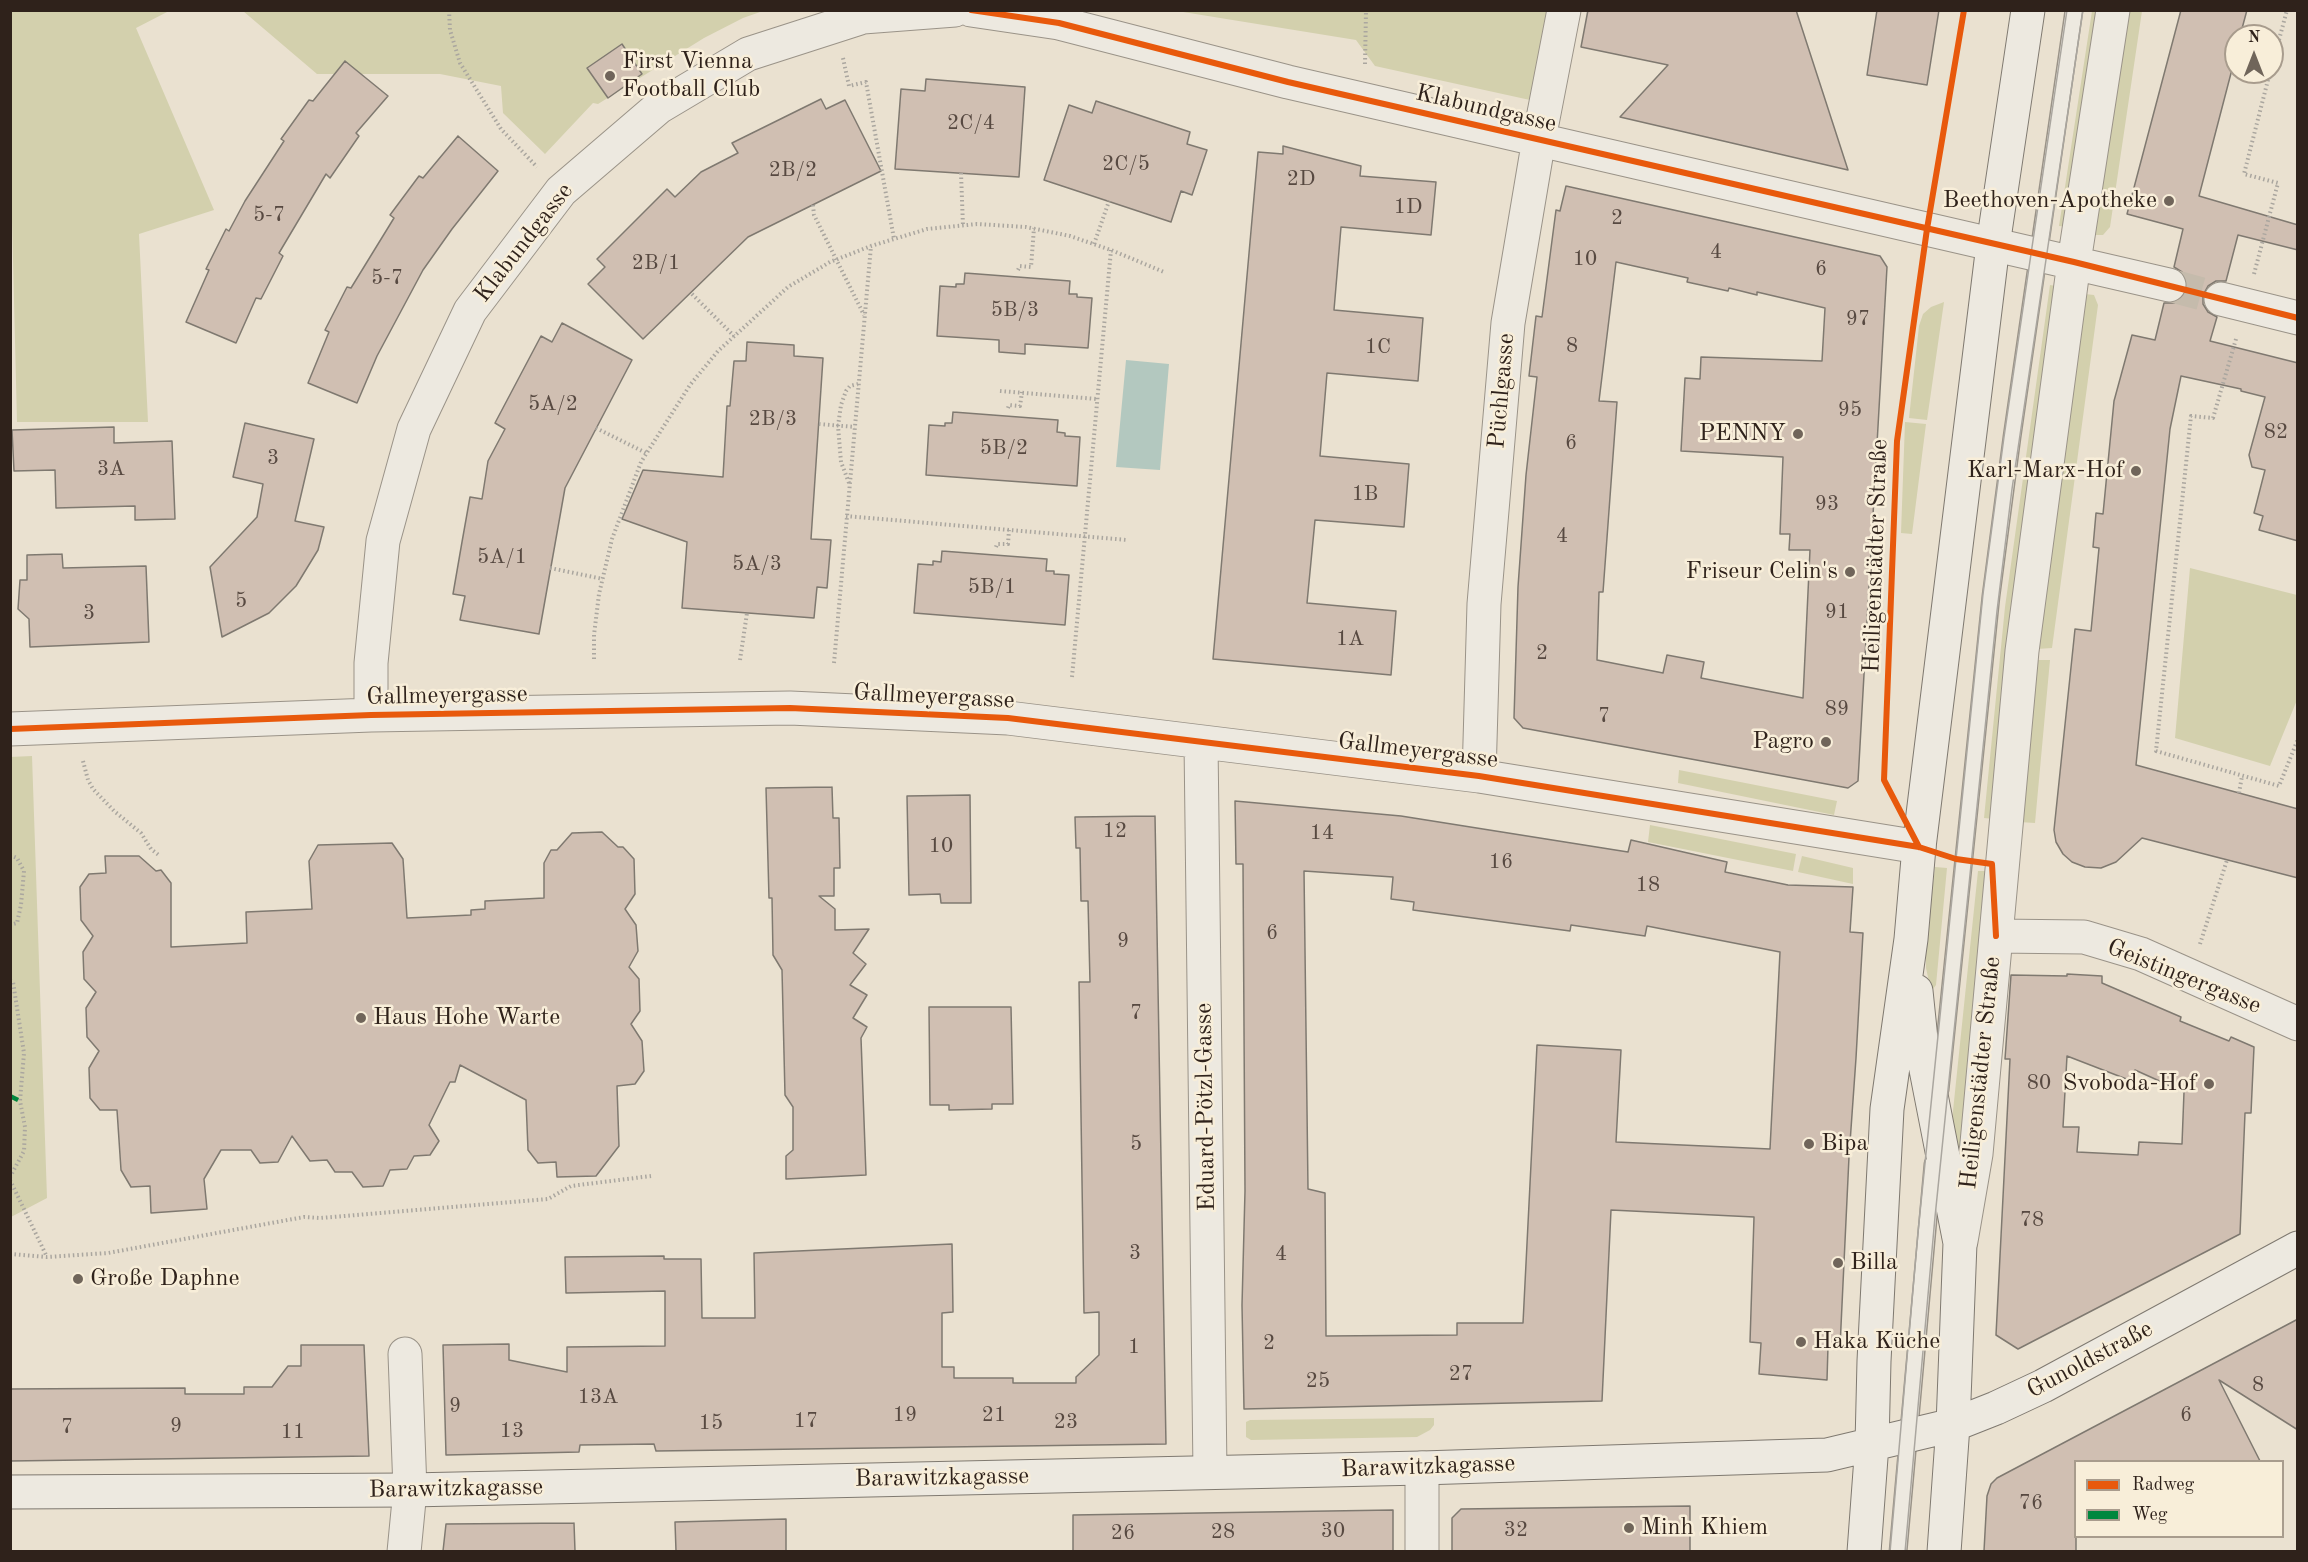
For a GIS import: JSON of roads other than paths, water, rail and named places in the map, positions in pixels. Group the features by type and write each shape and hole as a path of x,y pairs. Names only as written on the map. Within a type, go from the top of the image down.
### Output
{"street":[{"name":"Klabundgasse","path":"371,715 371,663 383,541 414,429 470,311 561,191 659,107 748,54 863,17 955,10"},
{"name":"Klabundgasse","path":"971,10 1059,23 1249,73 2038,255 2074,261 2169,285"},
{"name":"Püchlgasse","path":"1479,776 1484,604 1508,323 1564,10"},
{"name":"Heiligenstädter Straße","path":"1864,1551 1872,1444 1887,1108 1911,939 1919,847 1993,244 2028,10"},
{"name":"Heiligenstädter Straße","path":"1944,1551 1953,1425 1960,1244 1976,1154 2022,651 2074,261 2113,10"},
{"path":"2234,302 2298,318"},
{"name":"Gallmeyergasse","path":"10,729 371,715 790,708 1008,718 1479,776 1919,847"},
{"name":"Eduard-Pötzl-Gasse","path":"1201,742 1210,1472"},
{"name":"Geistingergasse","path":"1996,936 2084,937 2141,954 2298,1024"},
{"name":"Heiligenstädter Straße","path":"1911,939 1922,1049 1960,1244"},
{"name":"Gunoldstraße","path":"1872,1444 1953,1425 2043,1386 2298,1248"},
{"path":"404,1551 410,1490 405,1354"},
{"name":"Barawitzkagasse","path":"10,1492 410,1490 1422,1468 1827,1455 1872,1444"},
{"path":"1422,1468 1422,1551"}],"lane":[{"path":"1898,1551 1937,1125 1991,596 2074,10"}],"tunnel":[{"path":"2169,285 2221,299"}],"tram line":[{"path":"1890,1552 1918,1232 1983,594 2067,10"},
{"path":"1905,1552 1935,1217 1997,611 2012,489 2083,10"}],"place":[{"name":"First Vienna Football Club","path":"610,76"},
{"name":"Beethoven-Apotheke","path":"2169,201"},
{"name":"PENNY","path":"1798,434"},
{"name":"Karl-Marx-Hof","path":"2136,471"},
{"name":"Friseur Celin's","path":"1850,572"},
{"name":"Pagro","path":"1826,742"},
{"name":"Haus Hohe Warte","path":"361,1018"},
{"name":"Svoboda-Hof","path":"2209,1084"},
{"name":"Bipa","path":"1809,1144"},
{"name":"Billa","path":"1838,1263"},
{"name":"Große Daphne","path":"78,1279"},
{"name":"Haka Küche","path":"1801,1342"},
{"name":"Minh Khiem","path":"1629,1528"}]}
